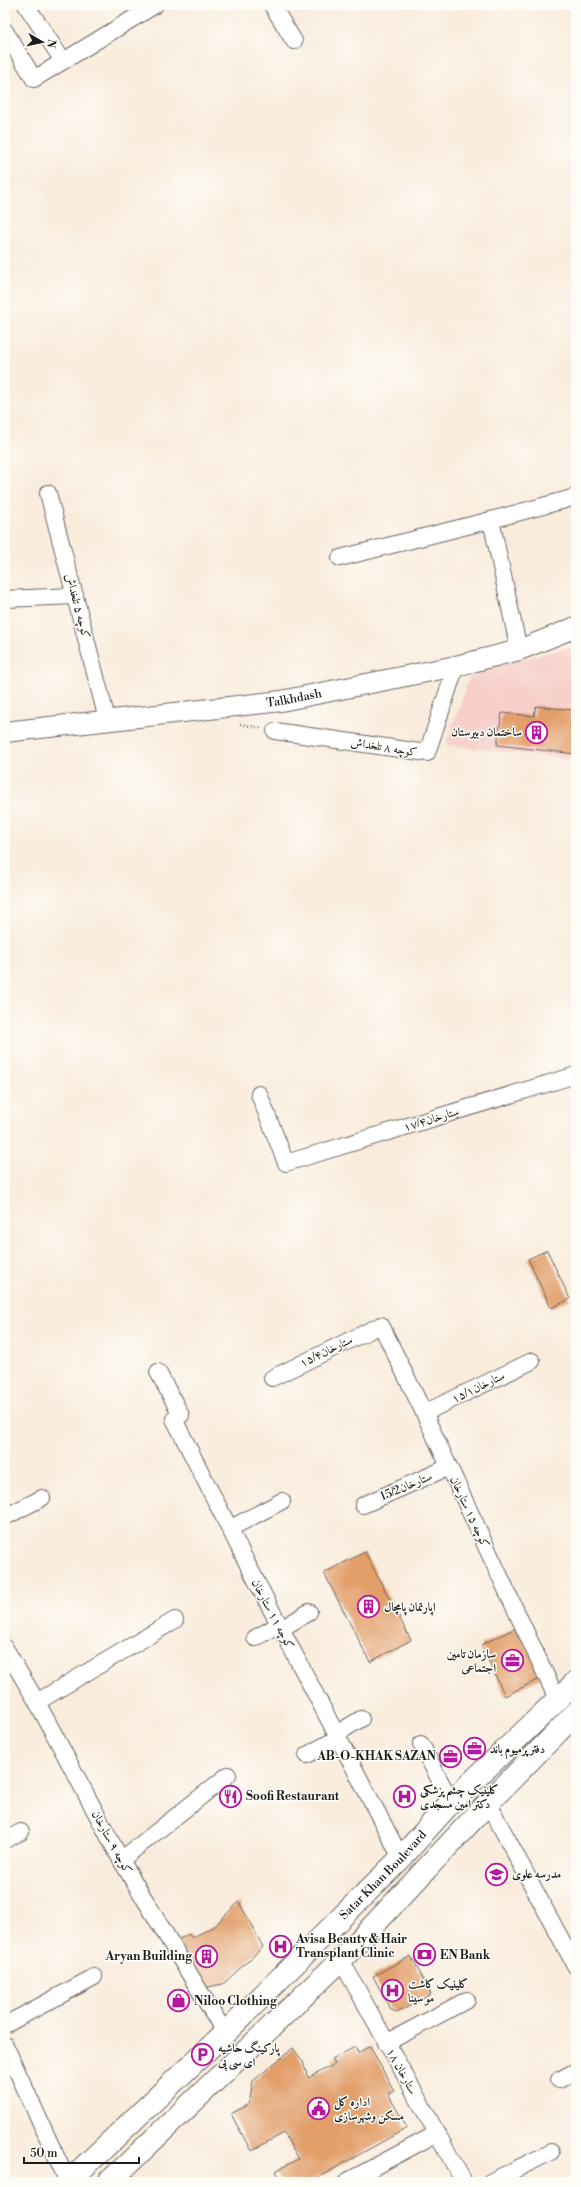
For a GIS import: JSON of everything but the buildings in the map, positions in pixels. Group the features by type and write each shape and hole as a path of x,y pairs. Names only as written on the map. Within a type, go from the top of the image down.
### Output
{"main road":[{"name":"Satar Khan Boulevard","path":"68,2182 225,2033 401,1858 451,1802 576,1682"},
{"path":"109,2182 341,1960 488,1803 572,1719"}],"street":[{"path":"26,5 64,61"},
{"path":"5,32 34,79 155,5"},
{"path":"272,5 294,41"},
{"name":"کوچه ۵ تلخداش","path":"48,492 108,719"},
{"path":"340,558 576,497"},
{"path":"491,520 519,650"},
{"path":"5,598 75,596"},
{"name":"Talkhdash","path":"5,732 108,719 281,701 456,666 519,650 576,628"},
{"name":"کوچه ۸ تلخداش","path":"275,731 427,753 456,666"},
{"name":"ستارخان۱۷/۴","path":"259,1094 286,1163 576,1075"},
{"name":"ستارخان۱۵/۴","path":"272,1378 380,1325"},
{"name":"کوچه ۱۵ ستارخان","path":"380,1325 424,1413 557,1699"},
{"name":"ستارخان۱۵/۱","path":"424,1413 532,1361"},
{"name":"کوچه ۱۱ ستارخان","path":"158,1372 181,1415 174,1419 231,1528 280,1627 401,1858"},
{"name":"ستارخان15/2","path":"363,1505 449,1467"},
{"path":"5,1517 42,1498"},
{"path":"231,1528 282,1501"},
{"path":"255,1638 310,1612"},
{"path":"36,1702 175,1620"},
{"name":"کوچه ۹ ستارخان","path":"5,1648 36,1702 121,1860 225,2033"},
{"path":"308,1755 361,1719"},
{"path":"421,1744 451,1802"},
{"path":"121,1860 228,1775"},
{"path":"488,1803 576,1967"},
{"path":"5,1840 21,1832"},
{"name":"۱۸ ستارخان","path":"341,1960 386,2044 464,2182"},
{"path":"5,2025 94,1977"},
{"path":"386,2044 467,2000"},
{"path":"5,2045 68,2182"},
{"path":"559,2080 576,2072"},
{"path":"346,2182 436,2134"},
{"path":"490,2182 551,2152"}],"shaded area":[{"path":"571,647 576,652 576,760 446,745 472,669"}],"place":[{"name":"ساختمان دبیرستان","path":"537,732"},
{"name":"اپارتمان پامچال","path":"368,1607"},
{"name":"سازمان تامین اجتماعی","path":"512,1661"},
{"name":"دفتر پرمیوم باند","path":"474,1749"},
{"name":"AB-O-KHAK SAZAN","path":"451,1756"},
{"name":"Soofi Restaurant","path":"231,1796"},
{"name":"کلینیک چشم پزشکی دکتر امین مسجدی","path":"405,1797"},
{"name":"مدرسه علوی","path":"497,1874"},
{"name":"Avisa Beauty & Hair Transplant Clinic","path":"281,1946"},
{"name":"EN Bank","path":"424,1955"},
{"name":"Aryan Building","path":"207,1956"},
{"name":"کلینیک کاشت مو سینا","path":"392,1991"},
{"name":"Niloo Clothing","path":"178,2001"},
{"name":"پارکینگ حاشیه ای سی پی","path":"202,2055"},
{"name":"اداره کل مسکن وشهرسازی","path":"318,2109"}]}
